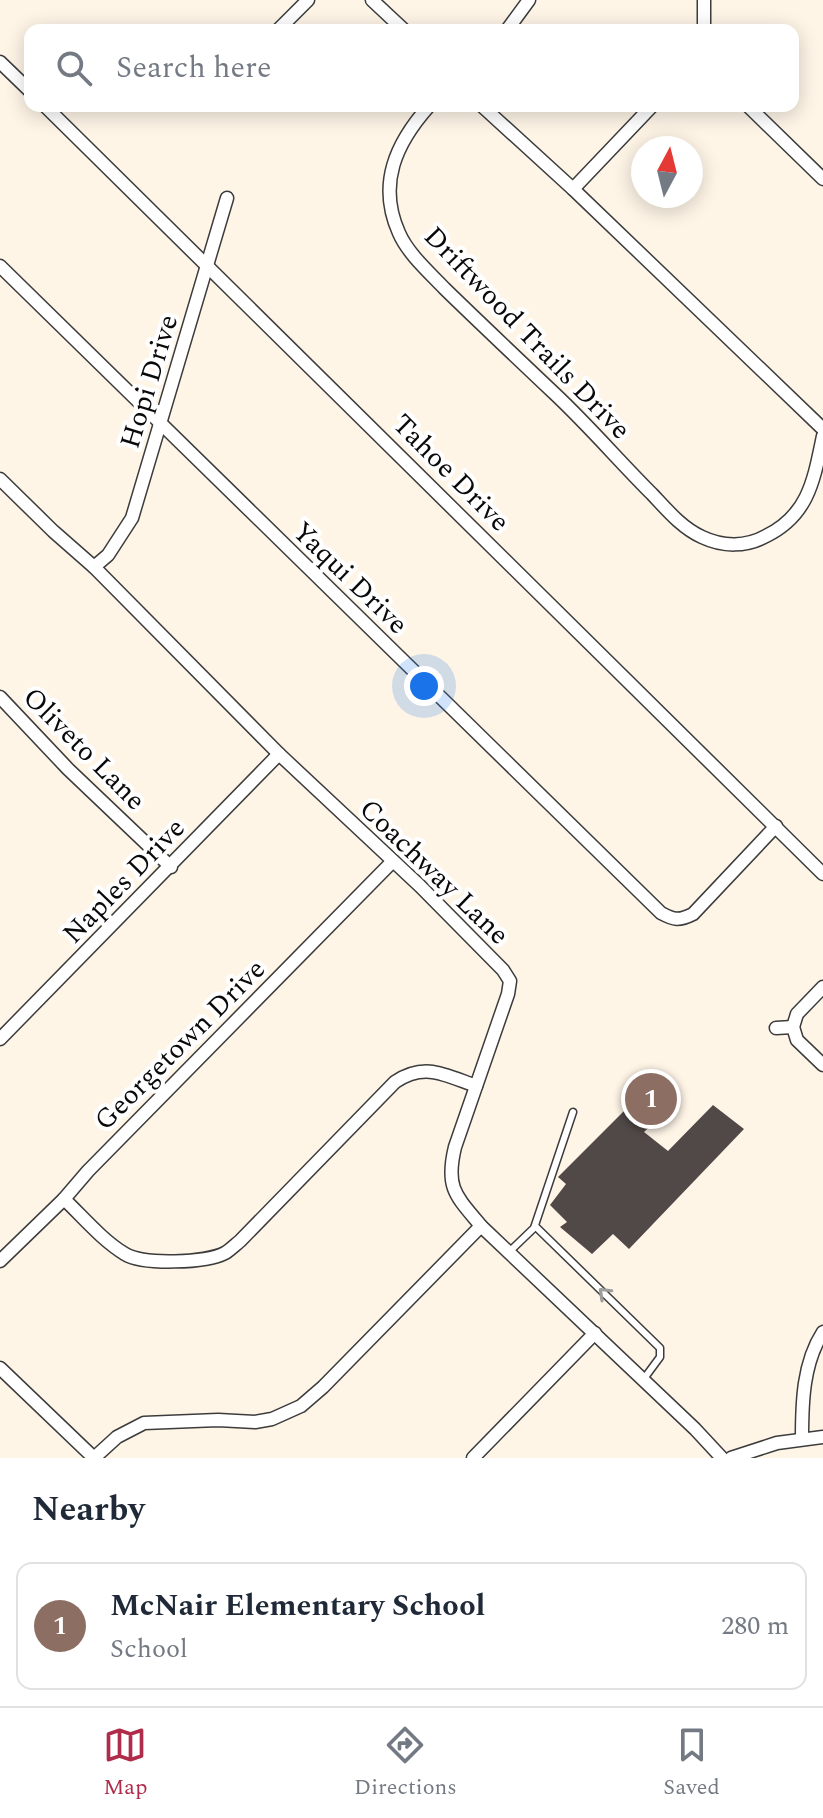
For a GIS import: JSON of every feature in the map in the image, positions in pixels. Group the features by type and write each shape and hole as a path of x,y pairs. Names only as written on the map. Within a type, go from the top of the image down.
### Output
{"street":[{"path":"284,24 308,0"},
{"path":"372,0 398,24"},
{"path":"511,24 529,0"},
{"path":"704,0 704,24"},
{"path":"0,62 24,85"},
{"name":"Tahoe Drive","path":"51,112 823,874"},
{"name":"Driftwood Trails Drive","path":"424,112 409,128 393,164 391,198 399,235 434,277 584,423 679,522 705,539 733,545 758,541 783,528 805,501 823,436"},
{"path":"489,112 823,429"},
{"path":"573,189 646,112"},
{"path":"754,112 823,179"},
{"name":"Hopi Drive","path":"94,567 114,547 132,518 227,198"},
{"name":"Yaqui Drive","path":"0,266 661,913 673,920 682,920 693,914 776,826"},
{"name":"Coachway Lane","path":"0,479 94,567 279,754 503,970 510,981 499,1027 476,1086 449,1172 459,1199 481,1226 722,1458"},
{"name":"Oliveto Lane","path":"0,697 68,769 171,867"},
{"name":"Naples Drive","path":"0,1039 279,754"},
{"name":"Georgetown Drive","path":"0,1261 393,861"},
{"path":"823,987 797,1014 793,1027 797,1040 823,1065"},
{"path":"776,1028 793,1027"},
{"path":"64,1199 112,1245 127,1255 141,1260 211,1258 226,1253 240,1241 405,1075 431,1071 476,1086"},
{"path":"0,1368 94,1458 129,1428 144,1423 255,1422 272,1419 301,1406 350,1361 481,1226"},
{"path":"802,1438 804,1388 813,1351 823,1332"},
{"path":"473,1458 595,1333"},
{"path":"731,1458 802,1438 823,1437"}],"lane":[{"path":"509,1252 535,1226 573,1112"},
{"path":"535,1226 660,1348 660,1357 643,1380"}],"building":[{"path":"648,1087 670,1107 644,1132 668,1151 713,1105 744,1129 629,1249 613,1234 592,1254 560,1227 567,1222 550,1205 566,1184 558,1177"}],"place":[{"name":"McNair Elementary School","path":"651,1099"}]}
